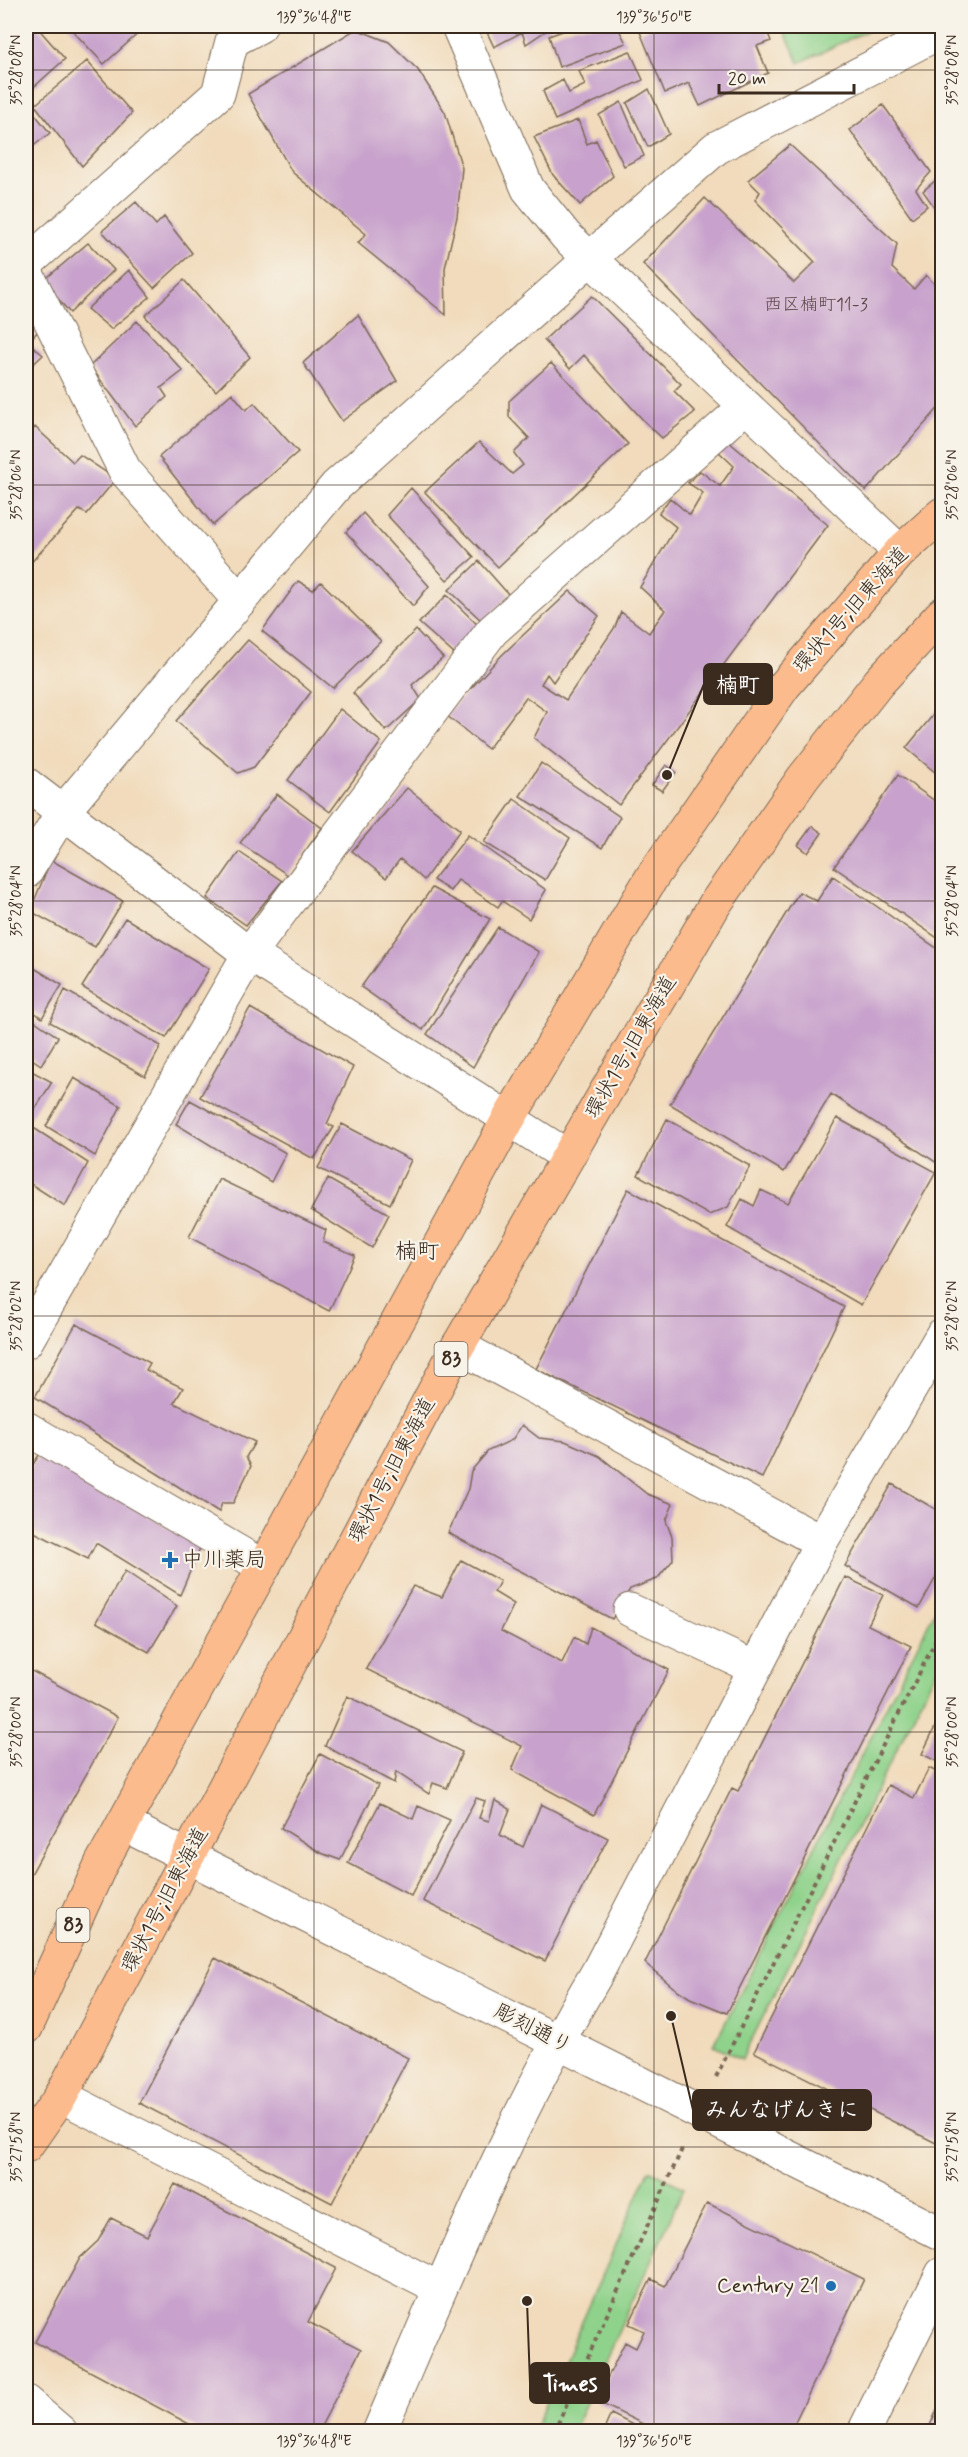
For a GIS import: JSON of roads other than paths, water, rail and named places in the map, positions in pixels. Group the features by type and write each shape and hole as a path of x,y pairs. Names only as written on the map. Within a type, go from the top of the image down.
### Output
{"main road":[{"name":"環状1号;旧東海道","path":"26,2028 101,1864 508,1120 652,878 784,686 900,552 942,514"},
{"name":"環状1号;旧東海道","path":"26,2146 61,2096 458,1346 715,904 803,778 879,682 942,614"}],"street":[{"path":"26,264 218,94 222,33 260,26"},
{"path":"458,26 528,189 566,236 900,552"},
{"path":"26,872 62,813 336,486 716,148 942,31"},
{"path":"26,272 124,471 240,601"},
{"path":"26,1342 249,954 492,632 745,407"},
{"path":"26,784 249,954 567,1156"},
{"path":"379,2432 440,2289 524,2106 557,2042 597,1973 821,1542 942,1335"},
{"path":"458,1346 821,1542"},
{"path":"26,1428 264,1567"},
{"path":"630,1610 755,1668"},
{"name":"彫刻通り","path":"123,1824 942,2234"},
{"path":"61,2096 440,2289"},
{"path":"864,2432 942,2274"},
{"path":"26,2403 61,2432"}],"place":[{"name":"楠町","path":"667,775"},
{"name":"中川薬局","path":"170,1560"},
{"name":"みんなげんきに","path":"671,2016"},
{"name":"Century 21","path":"831,2286"},
{"name":"Times","path":"527,2301"}],"district":[{"name":"楠町","path":"417,1252"}]}
